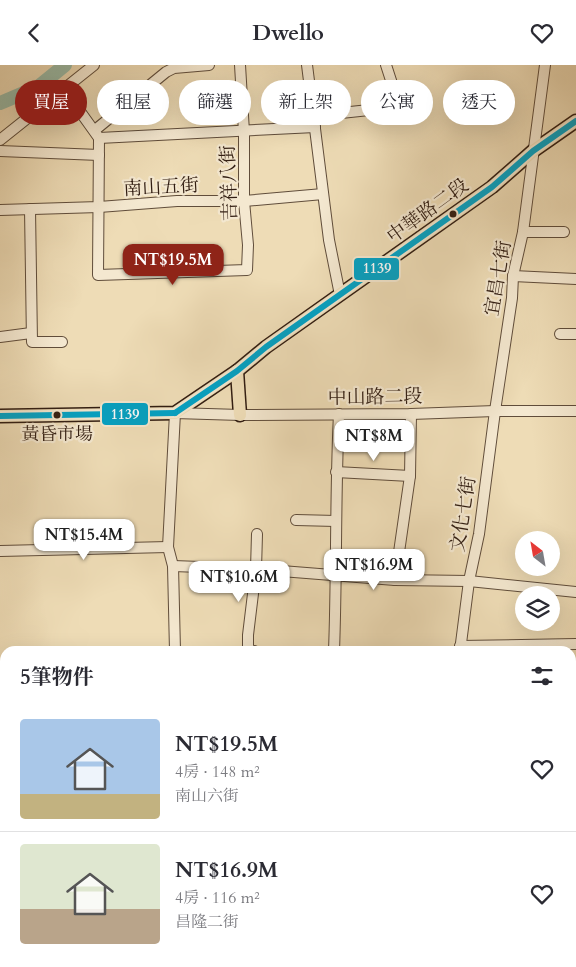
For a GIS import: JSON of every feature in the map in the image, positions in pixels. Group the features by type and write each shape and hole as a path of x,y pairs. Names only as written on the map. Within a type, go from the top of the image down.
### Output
{"main road":[{"name":"中華路二段","path":"175,413 237,371 266,347 492,187 534,151 576,121"},
{"path":"237,371 240,415"},
{"path":"0,416 175,413"}],"street":[{"path":"75,80 94,65"},
{"path":"97,134 164,68 208,65"},
{"name":"吉祥八街","path":"100,207 97,249 98,275 247,270 248,245 244,201 244,132 240,65"},
{"path":"307,65 309,80"},
{"path":"386,65 391,80"},
{"name":"宜昌七街","path":"495,411 512,298 513,276 523,232 545,65"},
{"path":"87,120 97,134 100,207"},
{"path":"0,140 19,125"},
{"path":"97,134 244,132 315,127 328,240 340,295"},
{"path":"0,151 99,155"},
{"name":"南山五街","path":"0,210 100,207 176,201 244,201 323,194"},
{"path":"30,209 32,342 62,342"},
{"path":"523,232 564,232"},
{"path":"513,276 576,279"},
{"path":"0,337 31,333"},
{"path":"560,334 576,334"},
{"name":"文化七街","path":"460,646 468,581 479,534 495,411"},
{"name":"中山路二段","path":"175,413 240,415 576,411"},
{"path":"175,413 168,547 173,566 175,646"},
{"path":"334,646 337,576 336,472 340,414"},
{"path":"395,580 410,476 411,414"},
{"path":"336,472 410,476"},
{"path":"296,520 336,521"},
{"path":"248,646 256,569 257,534"},
{"path":"0,551 168,547"},
{"path":"173,566 256,569 395,580 468,581 576,592"},
{"path":"530,646 576,644"}],"waterway":[{"path":"0,103 38,87 65,65"}],"transit line":[{"name":"1139","path":"175,413 237,371 266,347 492,187 533,151 576,121"},
{"name":"1139","path":"0,416 175,413"}],"place":[{"name":"黃昏市場","path":"57,415"}]}
